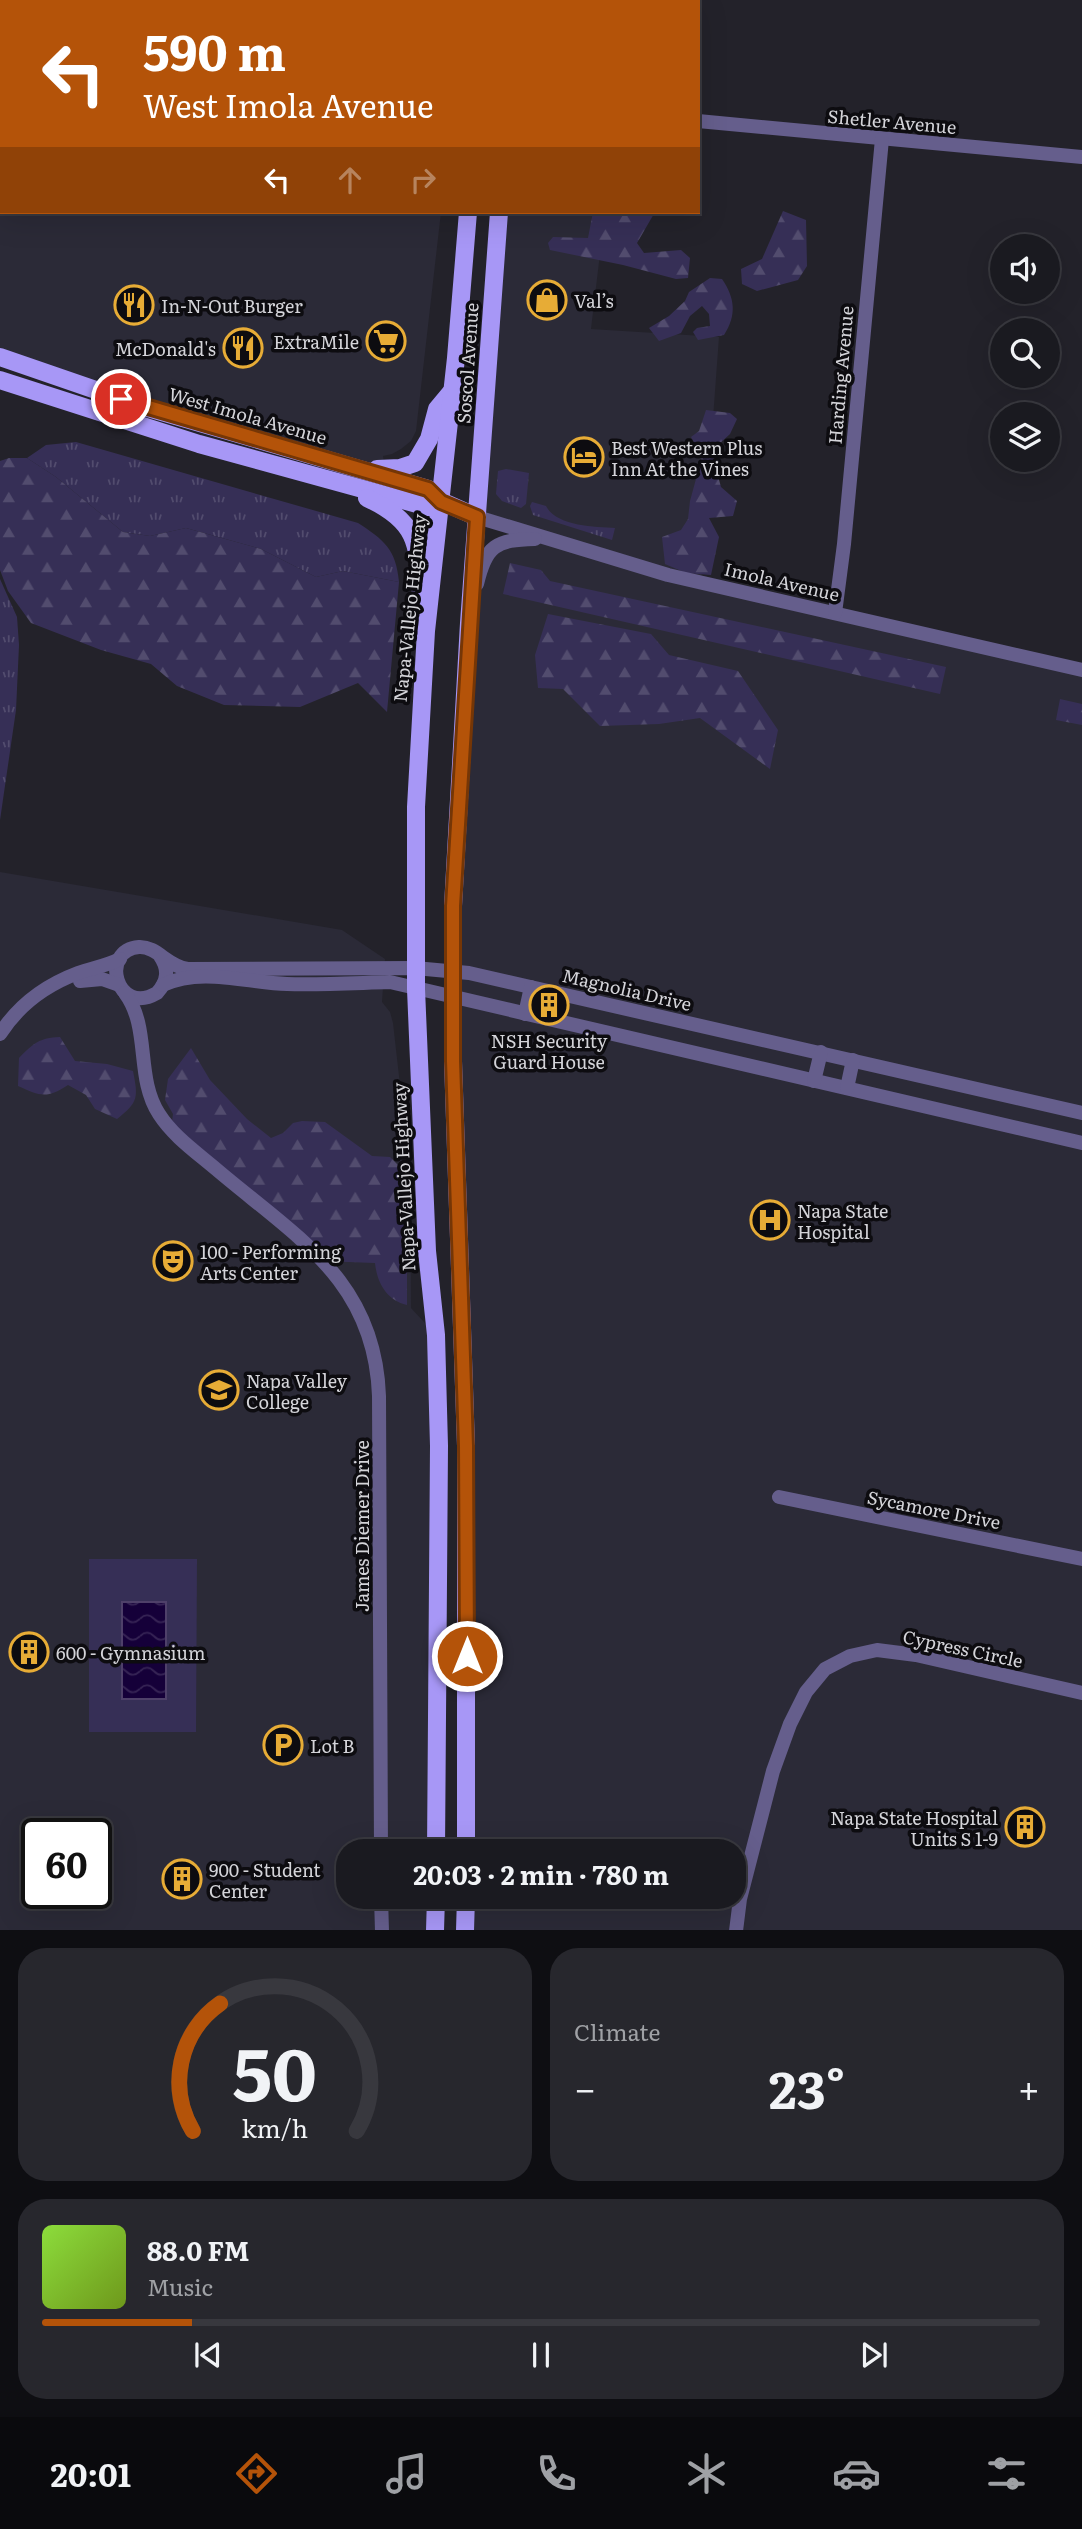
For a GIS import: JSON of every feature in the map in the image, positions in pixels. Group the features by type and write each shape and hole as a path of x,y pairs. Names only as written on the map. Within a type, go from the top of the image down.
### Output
{"main road":[{"name":"Soscol Avenue","path":"441,502 468,214"},
{"name":"Soscol Avenue","path":"477,517 499,214"},
{"name":"West Imola Avenue","path":"0,357 148,408 428,489 441,502 477,517"},
{"name":"West Imola Avenue","path":"0,380 288,470 428,507 441,502"},
{"path":"346,466 385,469 414,464 429,439 437,409 452,391"},
{"path":"288,470 368,498 394,512 404,521 413,538 419,566 424,659"},
{"name":"Napa-Vallejo Highway","path":"436,1839 439,1446 436,1335 428,1251 415,968 417,773 424,659 441,502"},
{"path":"466,1839 466,1446 454,1112 453,906 477,517"},
{"path":"435,1930 436,1909"},
{"path":"465,1930 466,1909"}],"street":[{"name":"Shetler Avenue","path":"700,121 1082,157"},
{"name":"Harding Avenue","path":"835,613 882,139"},
{"path":"58,399 63,379"},
{"name":"Imola Avenue","path":"477,517 660,572 1082,670"},
{"path":"469,624 481,568 491,550 505,541 548,539"},
{"name":"Magnolia Drive","path":"120,959 130,950 140,947 151,949 172,965 188,969 415,968 469,973 1082,1112"},
{"path":"160,956 166,968 160,989"},
{"path":"0,1034 24,1005 79,973 120,959"},
{"path":"120,959 116,972 122,989"},
{"path":"58,984 94,978 139,998 180,979 192,978 234,978 284,984 390,982 1082,1143"},
{"path":"525,1014 531,987"},
{"name":"James Diemer Drive","path":"122,989 138,1015 145,1079 155,1107 164,1121 179,1138 333,1271 360,1311 372,1342 377,1364 379,1396 381,1839"},
{"name":"James Diemer Drive","path":"141,1041 149,1002 160,989"},
{"path":"814,1081 821,1052"},
{"path":"847,1088 853,1060"},
{"name":"Sycamore Drive","path":"779,1497 1082,1559"},
{"name":"Cypress Circle","path":"736,1930 740,1899 773,1771 790,1724 806,1692 825,1669 850,1656 877,1650 916,1655 1082,1693"},
{"path":"382,1909 382,1930"}],"shaded area":[{"path":"0,214 441,214 416,431 411,441 401,449 383,456 385,469 0,357"},
{"name":"Napa State Hospital","path":"499,214 605,214 591,329 719,337 701,582 1082,670 1082,1930 465,1930 466,1909 746,1909 746,1839 466,1839 455,1151 469,623 487,554 545,539 477,517"},
{"name":"Napa Valley College","path":"0,872 342,930 385,959 382,1002 390,1012 393,1023 410,1173 411,1308 436,1335 436,1839 336,1839 336,1909 436,1909 435,1930 0,1930"}],"green space":[{"path":"783,211 806,220 807,266 798,280 757,291 742,284 741,269 762,259"},
{"path":"593,214 654,214 637,243 644,253 681,250 690,258 688,278 676,279 550,250 548,243 553,237 588,238"},
{"path":"710,278 722,279 732,300 733,314 724,335 698,340 693,332 697,328 710,326 709,314 702,306 690,316 681,333 659,341 649,328 669,316 685,301 689,292"},
{"path":"706,410 730,413 737,419 730,434 718,445 716,469 721,487 737,501 733,516 709,518 719,537 711,575 686,573 665,564 662,537 681,530 688,519 702,457 691,437 699,431"},
{"path":"76,442 358,523 382,540 392,553 399,582 343,571 316,577 261,549 186,528 150,536 123,532 56,477 27,458 46,445"},
{"path":"27,458 56,477 123,532 150,536 186,528 261,549 316,577 343,571 399,582 387,712 358,683 300,707 224,705 177,686 151,664 101,650 31,623 8,591 0,570 0,461"},
{"path":"506,469 529,473 526,504 521,508 502,501 496,494 498,471"},
{"path":"532,502 546,506 558,518 567,521 615,528 612,540 533,515 530,506"},
{"path":"510,563 541,570 550,581 946,667 940,694 503,594"},
{"path":"0,579 17,617 19,645 16,710 0,820"},
{"path":"548,614 651,634 669,655 738,671 778,730 770,769 700,718 659,724 600,726 563,689 538,688 535,655"},
{"path":"1060,699 1082,704 1082,725 1056,720"},
{"path":"60,1037 75,1061 107,1064 133,1071 135,1098 117,1119 95,1109 86,1095 68,1085 49,1094 32,1092 18,1086 19,1058 37,1042"},
{"path":"191,1048 210,1080 247,1119 271,1138 283,1133 293,1123 325,1122 372,1156 390,1157 407,1174 407,1305 388,1295 378,1277 375,1263 322,1261 171,1130 173,1114 165,1100 168,1079"},
{"path":"89,1559 197,1559 196,1732 89,1732"}],"water":[{"path":"122,1602 166,1602 166,1699 122,1699"}],"place":[{"name":"Val’s","path":"547,300"},
{"name":"In-N-Out Burger","path":"134,305"},
{"name":"ExtraMile","path":"386,341"},
{"name":"McDonald's","path":"243,348"},
{"name":"Best Western Plus Inn At the Vines","path":"584,457"},
{"name":"NSH Security Guard House","path":"549,1005"},
{"name":"Napa State Hospital","path":"770,1220"},
{"name":"100 - Performing Arts Center","path":"173,1261"},
{"name":"Napa Valley College","path":"219,1390"},
{"name":"600 - Gymnasium","path":"29,1652"},
{"name":"Lot B","path":"283,1745"},
{"name":"Napa State Hospital Units S 1-9","path":"1025,1827"},
{"name":"900 - Student Center","path":"182,1879"}],"route":[{"path":"121,399 428,489 441,502 477,517 453,906 455,1151 466,1446 467,1656"}]}
